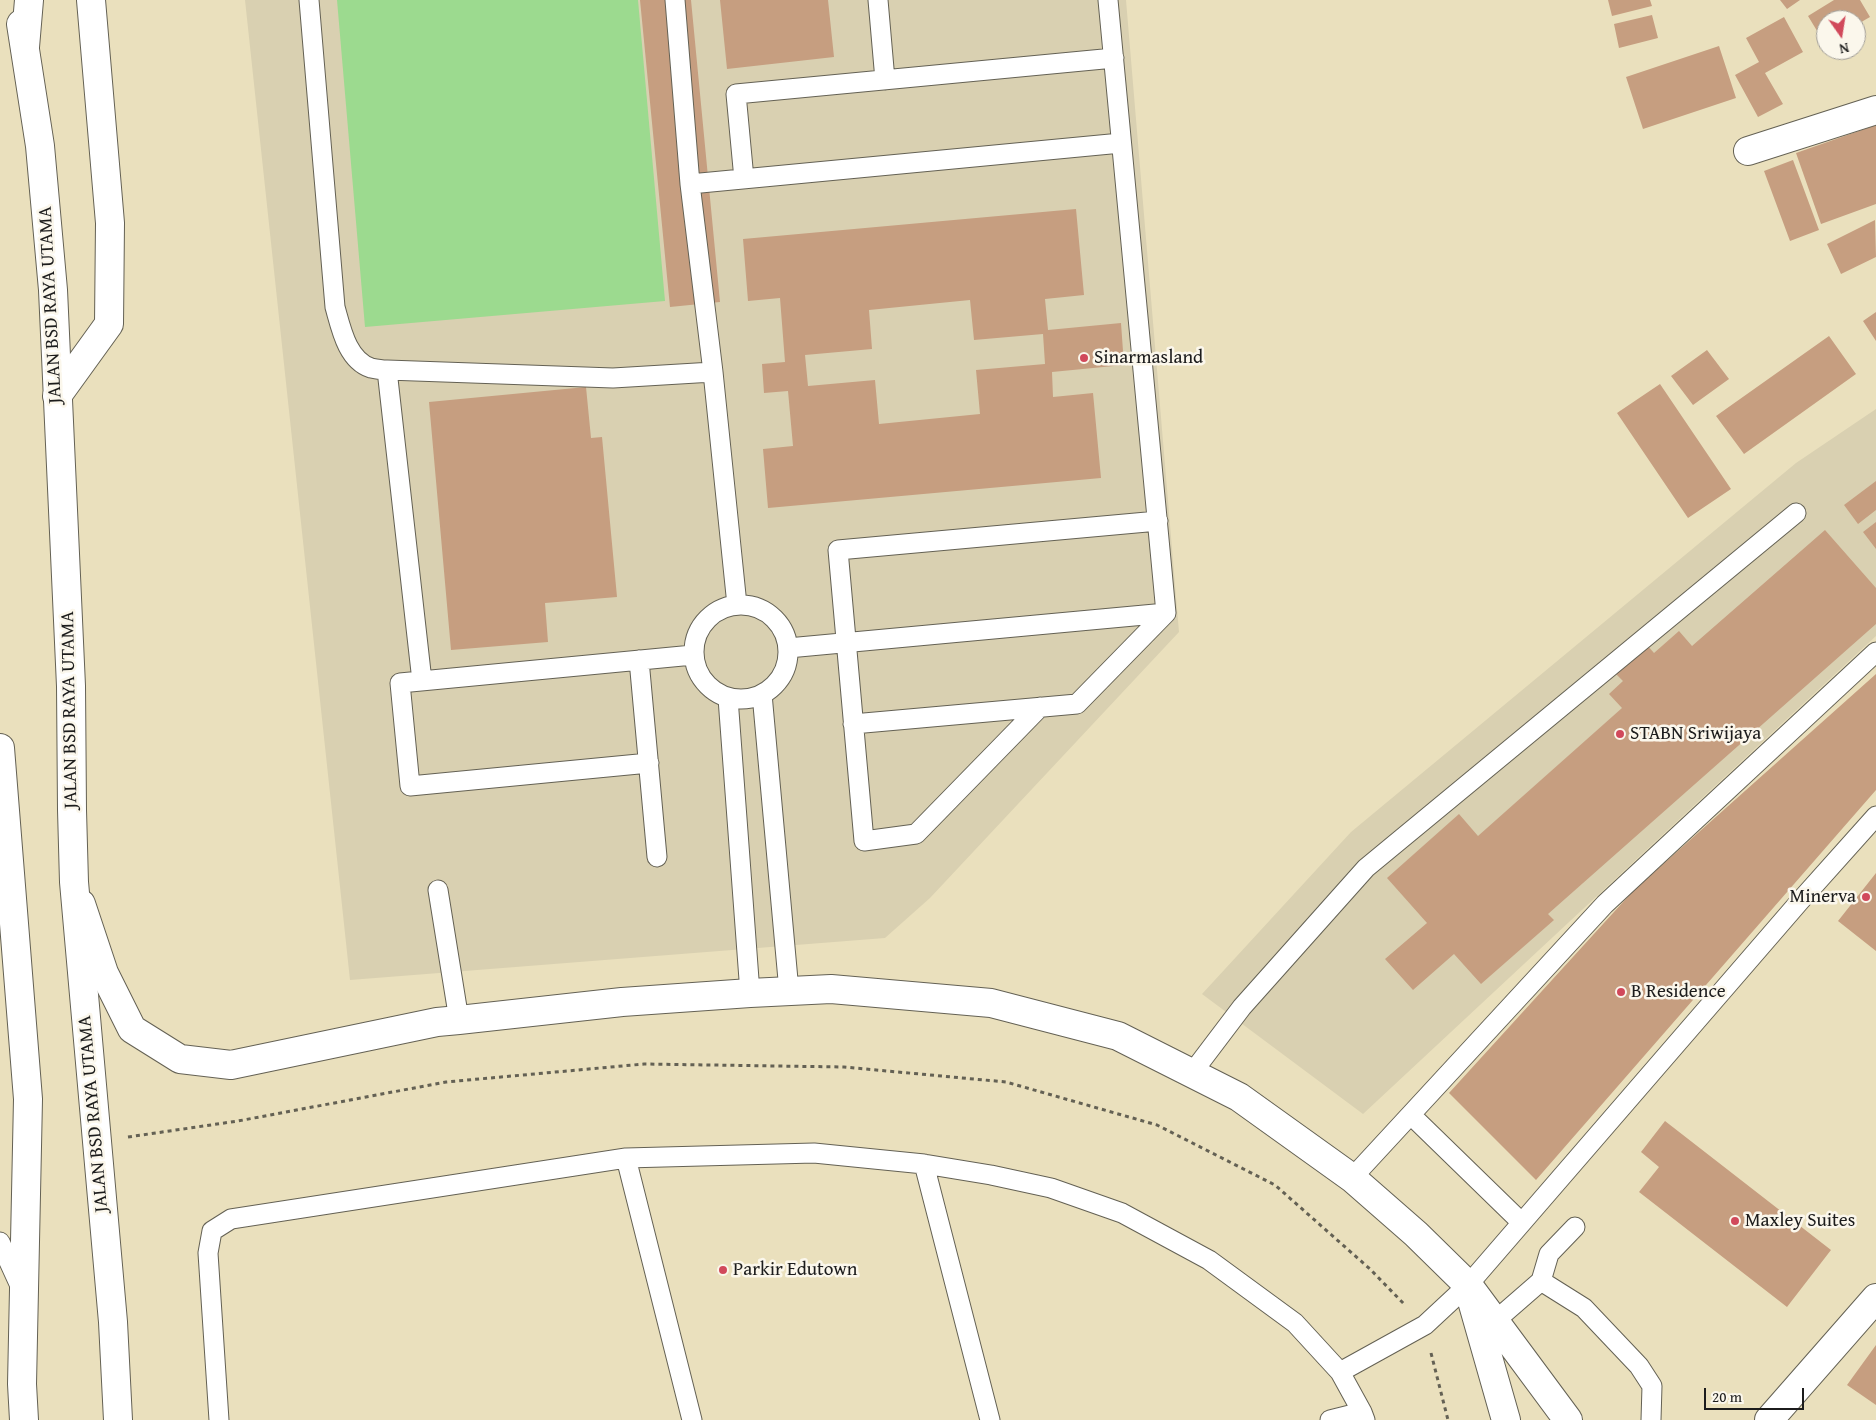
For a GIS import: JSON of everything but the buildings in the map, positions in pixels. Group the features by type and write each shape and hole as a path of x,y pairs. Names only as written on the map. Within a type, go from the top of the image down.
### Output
{"main road":[{"name":"JALAN BSD RAYA UTAMA","path":"17,0 26,47 40,146 53,290 71,686 74,882 113,1322 118,1420"},
{"path":"26,47 29,0"},
{"path":"57,396 109,324 110,223 91,0"},
{"path":"1748,151 1876,110"},
{"path":"0,748 28,1099 22,1384 24,1420"},
{"path":"74,882 104,973 132,1029 180,1059 231,1065 437,1022 622,1002 831,989 991,1003 1118,1036 1240,1098 1352,1178 1416,1234 1468,1285 1568,1420"},
{"path":"1468,1285 1506,1420"},
{"path":"1769,1420 1876,1298"}],"lane":[{"path":"309,0 335,307 349,348 358,360 370,368 387,370 613,378 713,372"},
{"path":"676,0 690,184 713,372 737,605"},
{"path":"878,0 885,80"},
{"path":"853,724 1077,704 1166,613 1108,0"},
{"path":"744,179 736,94 1114,58"},
{"path":"690,184 1121,142"},
{"path":"387,370 422,681"},
{"path":"1192,1073 1242,1007 1366,868 1796,512"},
{"path":"1040,707 916,834 864,841 838,550 1158,521"},
{"path":"737,605 761,609 780,625 788,648 786,667 776,683 762,694 746,699 728,698 711,689 698,674 694,655 698,632 703,625 714,613 737,605"},
{"path":"788,648 1166,613"},
{"path":"1352,1178 1605,904 1876,652"},
{"path":"649,763 410,786 400,683 694,655"},
{"path":"638,660 657,857"},
{"path":"762,694 789,991"},
{"path":"728,698 750,993"},
{"path":"1340,1372 1425,1325 1468,1285 1800,901 1876,816"},
{"path":"438,890 459,1020"},
{"path":"1411,1115 1521,1222"},
{"path":"219,1420 208,1253 212,1232 231,1219 626,1158 814,1153 924,1164 1051,1188 1130,1217 1209,1260 1296,1323 1340,1372 1364,1416 1330,1420"},
{"path":"626,1158 692,1420"},
{"path":"924,1164 990,1420"},
{"path":"1495,1321 1541,1281 1549,1254 1574,1226"},
{"path":"0,1242 24,1296"},
{"path":"1541,1281 1584,1308 1639,1366 1652,1386 1651,1420"}],"shaded area":[{"path":"245,0 1126,0 1179,632 930,898 885,938 350,980"},
{"name":"STABN Sriwijaya","path":"1876,409 1876,636 1363,1114 1202,994 1351,832 1796,463"}],"green space":[{"path":"337,0 638,0 665,301 365,327"}],"place":[{"name":"Sinarmasland","path":"1084,358"},
{"name":"STABN Sriwijaya","path":"1620,734"},
{"name":"Minerva","path":"1866,897"},
{"name":"B Residence","path":"1621,992"},
{"name":"Maxley Suites","path":"1735,1221"},
{"name":"Parkir Edutown","path":"723,1270"}]}
